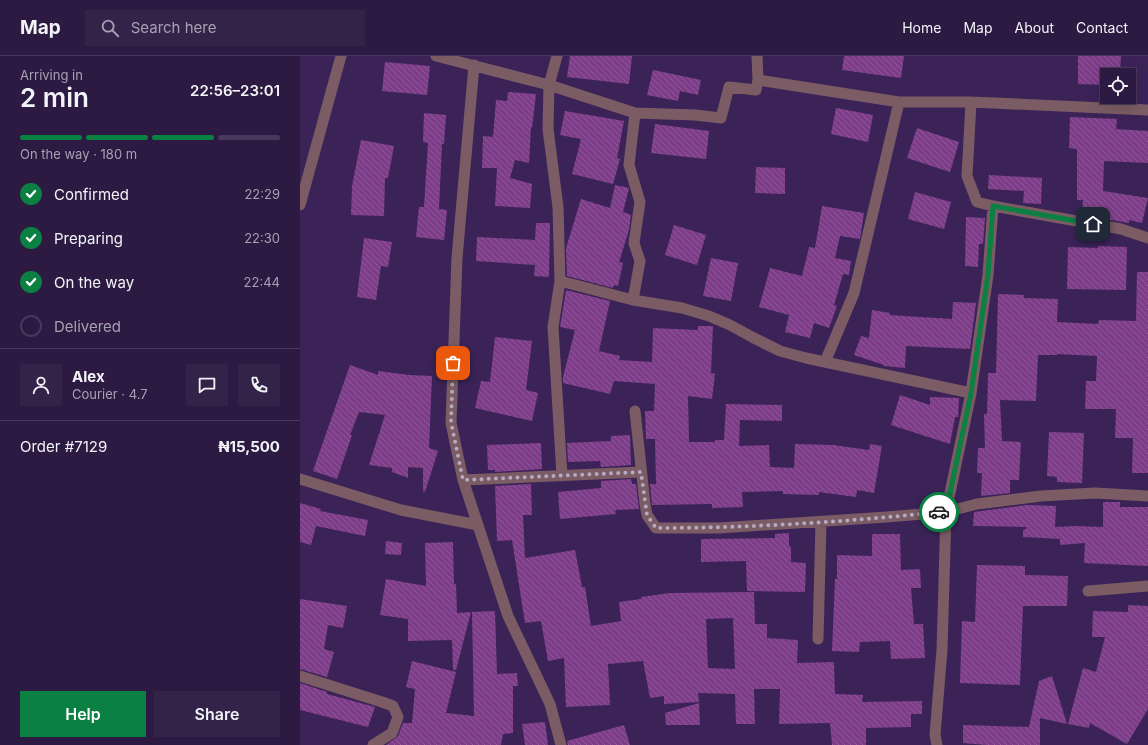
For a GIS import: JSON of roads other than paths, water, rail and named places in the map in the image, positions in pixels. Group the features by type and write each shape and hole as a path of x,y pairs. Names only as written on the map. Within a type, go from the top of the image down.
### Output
{"street":[{"path":"300,205 341,56"},
{"path":"436,56 549,85 635,113 695,115 720,118 729,87 756,90 758,80 757,56"},
{"path":"557,56 549,85 548,128 558,207 560,281 552,327 562,476"},
{"path":"474,65 457,258 451,422 463,480 508,616 550,704 561,745"},
{"path":"758,80 899,102 971,102 1148,110"},
{"path":"825,362 854,293 899,102"},
{"path":"971,102 967,176 978,202 1121,229 1148,238"},
{"path":"633,300 640,261 634,243 640,202 629,166 635,113"},
{"path":"937,745 935,735 942,650 946,512 971,393 988,275 993,206"},
{"path":"560,281 633,300 682,308 709,316 730,325 780,351 971,393"},
{"path":"635,411 647,515 656,528 719,528 946,512 978,504 1041,496 1095,493 1148,496"},
{"path":"463,480 641,472"},
{"path":"300,479 401,510 478,525"},
{"path":"818,639 821,522"},
{"path":"1088,591 1148,586"},
{"path":"300,676 393,706 398,717 392,733 373,745"}]}
